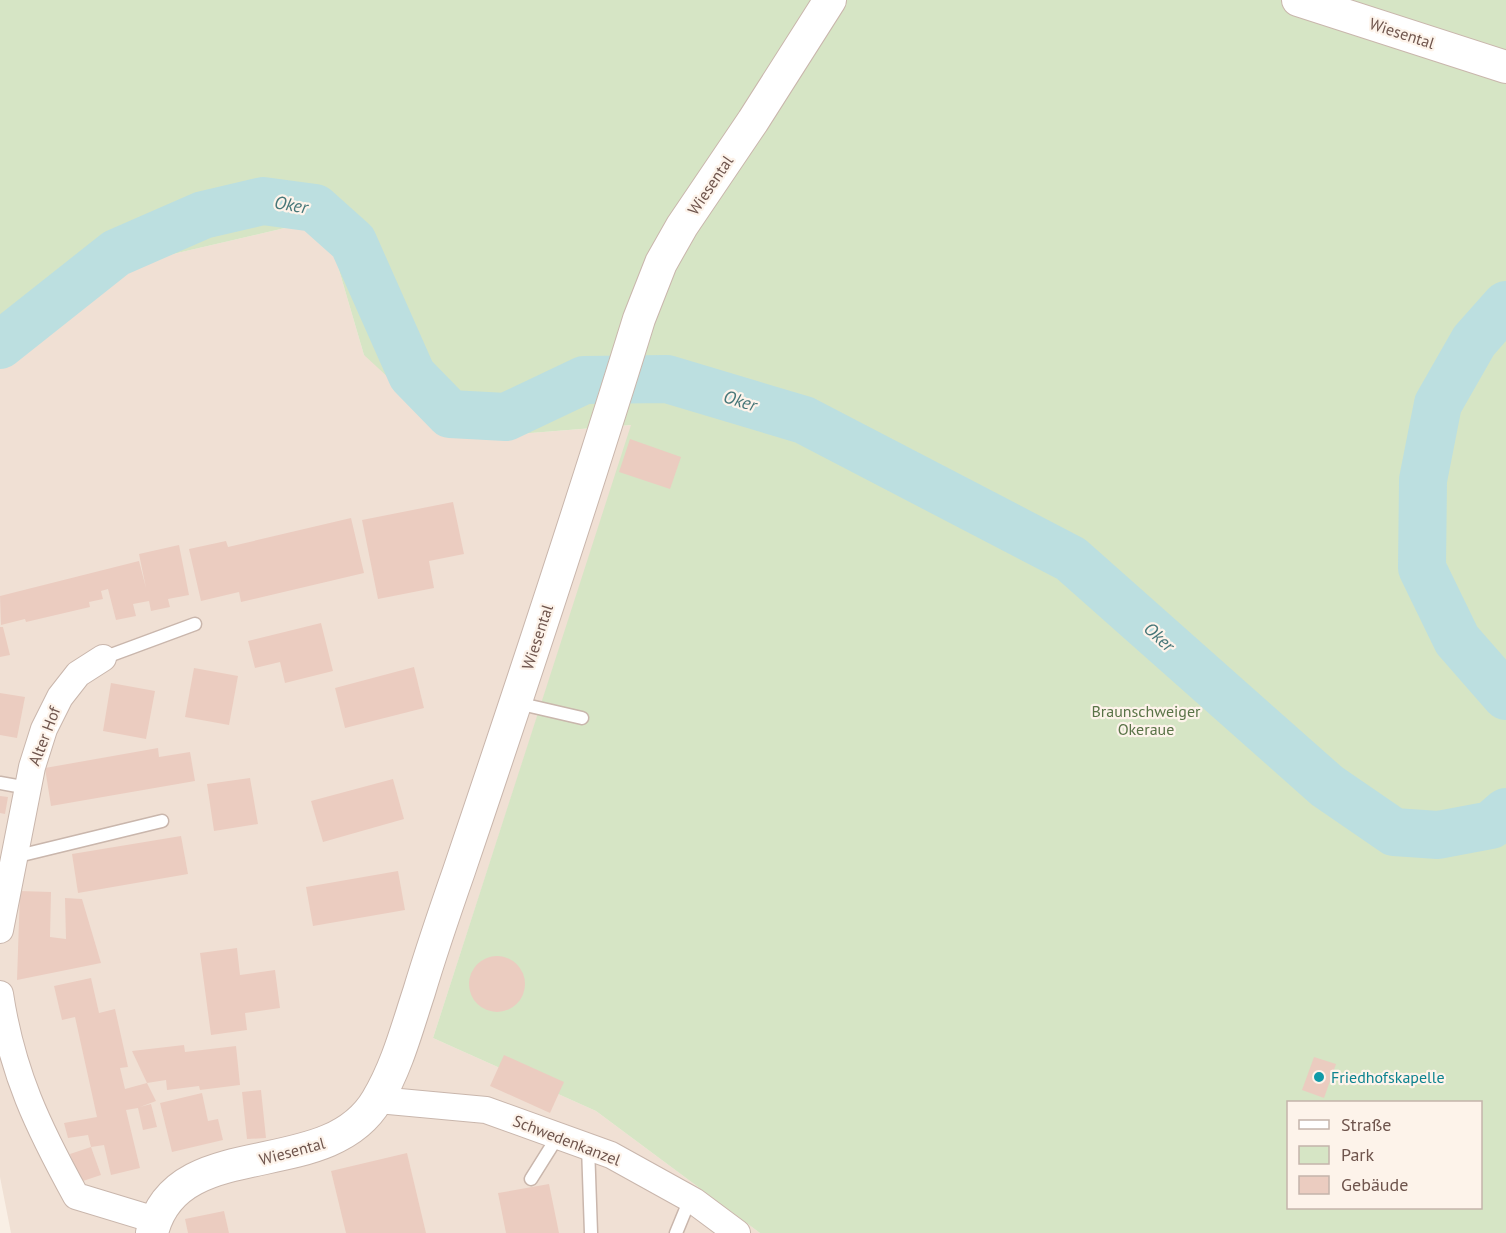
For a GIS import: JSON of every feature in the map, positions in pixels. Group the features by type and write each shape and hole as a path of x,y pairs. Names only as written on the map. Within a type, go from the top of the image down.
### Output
{"street":[{"name":"Wiesental","path":"154,1227 169,1197 184,1184 215,1170 297,1152 339,1138 368,1115 378,1100 405,1036 435,939 516,703 639,319 661,263 682,226 753,122 830,0"},
{"name":"Wiesental","path":"1298,0 1506,67"},
{"name":"Alter Hof","path":"0,930 32,766 44,729 60,697 78,674 103,658"},
{"path":"0,994 5,1029 21,1084 43,1136 76,1196 154,1227"},
{"name":"Schwedenkanzel","path":"378,1100 486,1110 588,1146 611,1155 690,1199 737,1233"}],"lane":[{"name":"Alter Hof","path":"103,658 195,624"},
{"path":"516,703 582,718"},
{"path":"0,783 28,788"},
{"path":"14,857 162,821"},
{"path":"531,1179 558,1136"},
{"path":"588,1146 591,1233"},
{"path":"676,1233 690,1199"}],"shaded area":[{"path":"302,224 332,246 364,355 518,434 632,425 433,1038 596,1111 760,1233 11,1233 0,1177 0,358 143,261"}],"green space":[{"name":"Braunschweiger Okeraue","path":"0,0 1506,0 1506,1233 760,1233 596,1111 433,1038 631,425 518,434 442,427 364,355 332,246 302,224 143,261 0,358"}],"building":[{"path":"630,439 681,457 670,489 619,472"},
{"path":"453,502 464,554 429,561 434,588 378,599 362,520"},
{"path":"351,518 364,573 241,602 239,592 201,601 189,549 226,541 228,547"},
{"path":"179,545 189,595 168,599 170,607 151,611 149,601 133,604 136,616 116,620 108,589 101,591 103,599 89,602 90,607 26,622 25,619 1,625 0,596 139,561 146,588 139,554"},
{"path":"321,623 333,671 285,683 280,662 255,668 248,641"},
{"path":"0,627 3,627 10,655 0,657"},
{"path":"414,667 424,708 345,728 335,688"},
{"path":"194,668 238,676 229,725 185,717"},
{"path":"111,683 155,691 146,739 103,731"},
{"path":"0,693 25,697 17,738 0,735"},
{"path":"158,748 159,757 190,752 195,781 51,806 45,768"},
{"path":"250,778 258,824 214,831 207,784"},
{"path":"393,779 404,819 323,842 311,801"},
{"path":"0,796 8,797 5,814 0,813"},
{"path":"181,836 188,874 78,893 72,854"},
{"path":"398,871 405,910 313,926 306,887"},
{"path":"20,891 51,892 50,937 66,939 65,898 82,899 101,963 17,980"},
{"path":"237,948 240,975 275,970 280,1008 245,1013 247,1030 211,1035 200,953"},
{"path":"497,956 508,958 517,964 523,973 525,984 523,995 517,1004 508,1010 497,1012 486,1010 477,1004 471,995 469,984 471,973 477,964 486,958"},
{"path":"91,978 99,1013 115,1009 128,1067 120,1068 125,1089 147,1083 156,1101 140,1107 151,1104 157,1127 143,1130 138,1108 126,1110 140,1168 111,1175 104,1145 91,1147 88,1135 68,1138 64,1123 97,1117 75,1017 62,1020 54,986"},
{"path":"184,1045 185,1052 236,1046 240,1085 200,1090 199,1086 167,1090 166,1080 147,1083 132,1051"},
{"path":"504,1055 564,1082 550,1113 490,1086"},
{"name":"Friedhofskapelle","path":"1314,1057 1336,1064 1324,1098 1302,1090"},
{"path":"261,1090 266,1138 247,1139 242,1092"},
{"path":"202,1093 208,1121 218,1119 223,1140 172,1152 160,1103"},
{"path":"91,1147 101,1175 80,1182 70,1154"},
{"path":"407,1153 426,1233 346,1233 331,1171"},
{"path":"549,1184 559,1233 506,1233 498,1193"},
{"path":"224,1211 229,1233 188,1233 185,1219"}],"waterway":[{"name":"Oker","path":"0,345 116,253 203,215 263,201 315,208 353,242 412,375 450,414 506,417 584,380 667,379 804,420 1071,559 1327,786 1394,832 1438,835 1491,825 1506,812"},
{"name":"Oker","path":"1506,305 1474,341 1438,404 1423,480 1422,568 1457,640 1506,696"}],"place":[{"name":"Friedhofskapelle","path":"1319,1077"}]}
